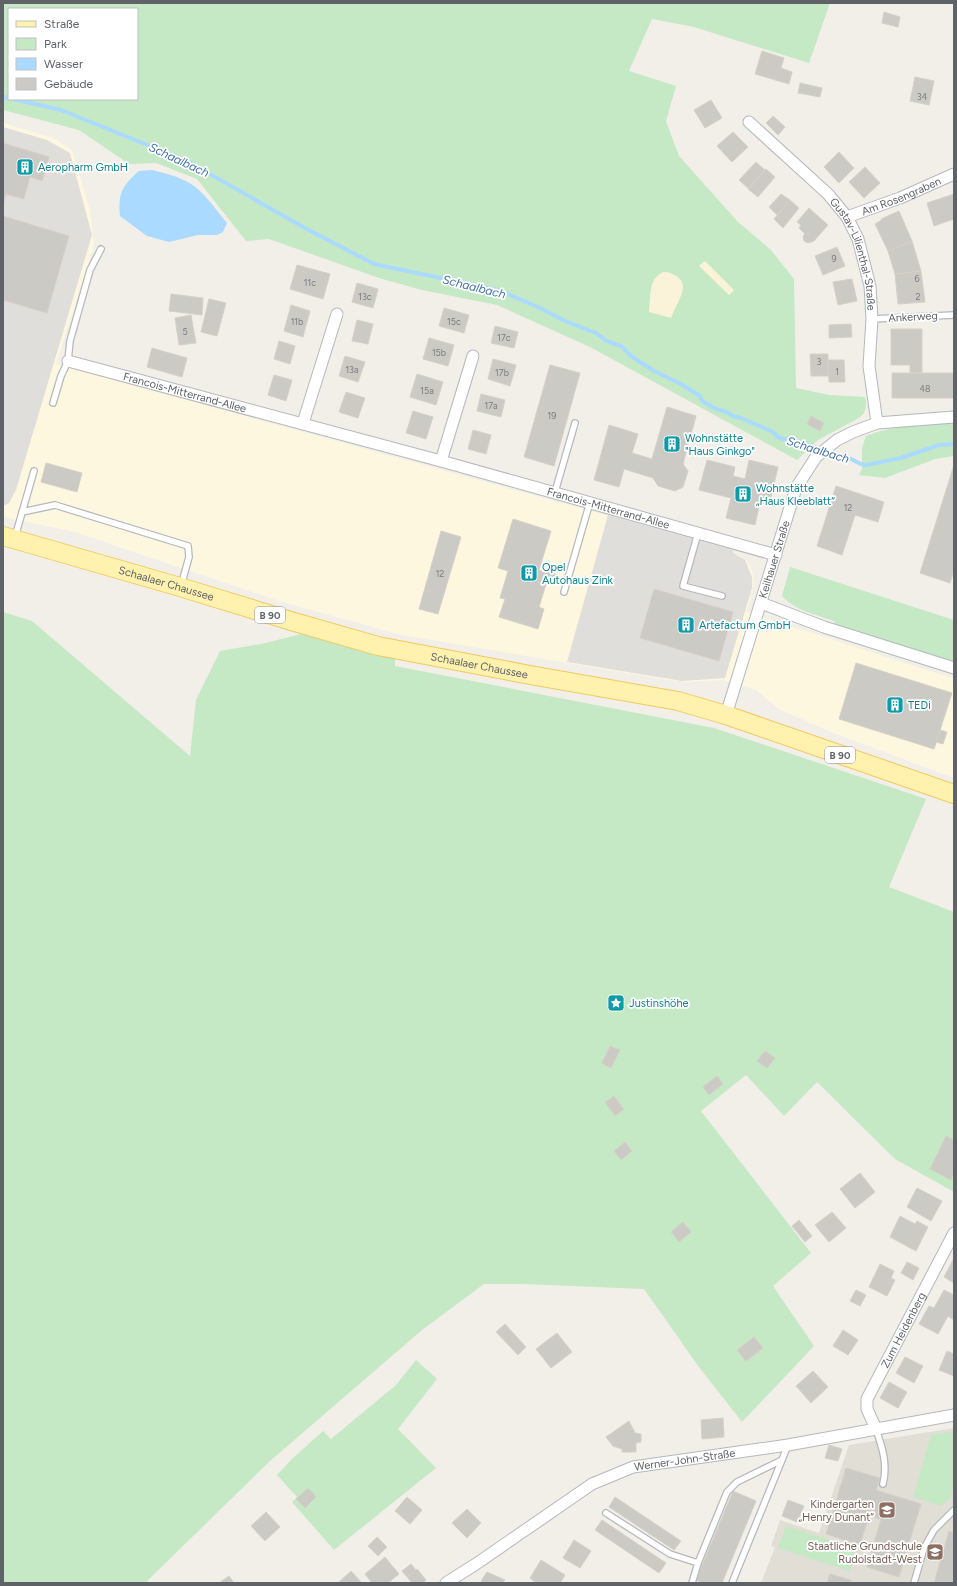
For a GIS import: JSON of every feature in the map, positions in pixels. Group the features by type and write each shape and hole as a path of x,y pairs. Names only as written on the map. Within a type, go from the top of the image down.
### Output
{"main road":[{"name":"Schaalaer Chaussee","path":"8,537 180,587 291,622 378,646 678,701 726,715 954,794"}],"street":[{"name":"Gustav-Lilienthal-Straße","path":"749,122 828,194 847,217 858,239 870,286 872,319 869,366 877,423"},
{"name":"Am Rosengraben","path":"847,217 900,198 954,174"},
{"path":"303,423 337,314"},
{"path":"441,460 473,356"},
{"name":"Francois-Mitterrand-Allee","path":"68,360 441,460 776,555"},
{"name":"Keilhauer Straße","path":"726,715 796,488 816,457 838,440 877,423 954,417"},
{"path":"761,604 824,627 954,668"},
{"name":"Zum Heidenberg","path":"876,1429 867,1408 867,1399 954,1233"},
{"name":"Werner-John-Straße","path":"446,1583 592,1484 633,1468 788,1445 954,1415"}],"lane":[{"path":"53,403 61,376 68,360 70,341 88,277 101,249"},
{"name":"Ankerweg","path":"872,319 954,315"},
{"path":"555,492 575,423"},
{"path":"8,537 22,512 34,471"},
{"path":"564,592 590,502"},
{"path":"22,512 55,505 188,546 189,557 180,587"},
{"path":"698,533 683,586 722,596"},
{"path":"876,1429 885,1460 886,1473 883,1484"},
{"path":"732,1583 788,1445"},
{"path":"692,1583 698,1563 727,1492 737,1482 782,1460"},
{"path":"914,1583 924,1548 934,1530 954,1510"},
{"path":"606,1512 670,1554 698,1563"}],"shaded area":[{"path":"3,123 53,138 72,150 90,210 94,245 56,364 733,550 733,553 742,557 749,564 753,574 753,586 747,612 954,679 954,778 831,732 779,709 756,690 723,680 687,682 670,680 401,635 279,601 75,532 3,517"},
{"name":"Aeropharm GmbH","path":"3,127 47,140 70,153 92,235 16,490 9,503 3,506"},
{"path":"608,515 733,550 733,553 745,560 752,577 752,588 725,678 682,681 567,662"},
{"name":"Kindergarten „Henry Dunant“","path":"954,1428 954,1583 761,1583 775,1547 771,1546 780,1520 819,1533 849,1445"}],"green space":[{"path":"3,3 830,3 809,63 694,27 652,19 629,71 676,86 666,121 679,156 738,222 770,249 794,279 796,388 829,395 865,397 865,410 857,419 818,440 797,460 590,347 497,305 422,290 379,278 269,239 246,241 197,179 156,163 129,164 79,130 3,110"},
{"path":"954,423 954,456 935,459 885,478 859,475 862,469 862,448 866,436 877,432 898,428"},
{"path":"790,567 954,620 954,663 835,624 834,621 806,612 793,605 782,596"},
{"path":"3,612 32,621 190,756 196,700 220,651 261,644 302,634 395,657 395,666 714,728 926,799 889,887 954,912 954,1192 895,1159 817,1082 784,1116 746,1075 701,1111 811,1253 773,1286 814,1346 742,1422 699,1367 644,1289 523,1284 484,1284 422,1330 270,1461 145,1583 3,1583"},
{"path":"416,1360 437,1379 398,1429 436,1468 334,1550 292,1502 297,1497 277,1475 293,1458 323,1431 331,1439 396,1385"},
{"path":"954,1431 954,1486 950,1498 941,1506 913,1497 931,1435"},
{"path":"786,1526 856,1548 849,1571 778,1548"}],"sand":[{"path":"705,261 734,290 729,295 699,266"},
{"path":"663,272 677,276 683,284 681,295 671,318 649,312 651,289 655,279"}],"water":[{"path":"152,170 177,177 196,187 227,223 223,232 217,235 198,235 169,242 147,236 120,216 122,190 139,171"}],"building":[{"path":"884,12 900,17 898,27 882,23"},
{"path":"762,51 784,58 781,68 792,72 789,84 755,74"},
{"path":"915,77 934,81 929,105 910,101"},
{"path":"800,83 822,88 820,97 798,93"},
{"path":"711,100 722,118 705,128 694,110"},
{"path":"773,116 785,127 778,135 766,123"},
{"path":"733,132 748,147 732,162 717,146"},
{"name":"Aeropharm GmbH","path":"3,143 49,157 42,181 30,177 24,199 6,194 3,205"},
{"path":"839,152 854,168 839,183 824,167"},
{"path":"756,162 765,170 749,189 739,180"},
{"path":"865,167 880,183 864,198 849,182"},
{"path":"766,169 775,177 758,197 748,189"},
{"path":"781,194 790,200 777,215 769,207"},
{"path":"954,194 954,219 934,226 927,203"},
{"path":"790,200 799,208 783,228 774,219"},
{"path":"809,208 828,225 814,241 808,243 804,241 803,236 805,234 799,228 801,225 797,222"},
{"path":"899,211 912,241 888,251 875,224 882,220 881,219"},
{"path":"3,216 69,236 47,313 3,300"},
{"path":"912,241 921,271 895,274 888,251"},
{"path":"837,247 845,266 823,275 815,256"},
{"path":"297,265 330,274 323,299 290,289"},
{"path":"921,271 925,302 898,304 895,274"},
{"path":"852,279 857,301 838,305 833,282"},
{"path":"357,283 378,289 373,308 352,302"},
{"path":"171,294 203,298 202,315 169,311"},
{"path":"209,299 226,303 217,336 201,332"},
{"path":"291,305 310,311 303,337 284,331"},
{"path":"444,308 469,315 464,333 439,326"},
{"path":"191,315 196,343 179,345 175,318"},
{"path":"357,320 373,324 368,344 352,341"},
{"path":"851,324 852,337 829,338 829,325"},
{"path":"495,326 518,332 514,348 491,343"},
{"path":"891,329 922,329 922,373 910,373 910,365 891,365"},
{"path":"429,338 454,345 448,366 423,359"},
{"path":"279,341 295,346 290,364 274,359"},
{"path":"152,348 187,358 182,377 147,367"},
{"path":"810,354 828,354 828,376 811,376"},
{"path":"345,356 365,362 358,382 339,376"},
{"path":"493,359 516,365 510,386 488,379"},
{"path":"828,360 844,360 845,382 829,382"},
{"path":"550,365 580,373 554,466 524,457"},
{"path":"892,373 954,373 954,398 892,398"},
{"path":"417,374 443,382 436,405 410,397"},
{"path":"274,375 292,380 286,401 268,395"},
{"path":"346,392 365,398 358,418 339,412"},
{"path":"481,394 505,400 501,417 477,411"},
{"name":"Wohnstätte \"Haus Ginkgo\"","path":"667,407 696,416 683,464 688,471 683,487 675,491 658,486 653,478 624,469 619,487 594,480 609,425 638,434 632,453 652,459"},
{"path":"413,411 433,417 426,439 406,433"},
{"path":"811,416 824,423 820,431 807,424"},
{"path":"473,430 491,435 486,454 468,449"},
{"name":"Wohnstätte „Haus Kleeblatt“","path":"707,460 735,467 733,476 745,479 749,460 778,467 769,505 760,503 755,525 726,518 731,498 699,490"},
{"path":"46,463 82,473 77,492 41,482"},
{"path":"954,465 954,570 950,583 920,573"},
{"path":"836,486 884,502 878,522 855,515 842,555 817,546"},
{"name":"Opel Autohaus Zink","path":"513,519 551,531 539,570 558,575 555,584 547,581 539,607 544,609 538,629 499,617 505,599 500,598 508,571 498,568"},
{"path":"441,531 461,537 438,614 419,609"},
{"name":"Artefactum GmbH","path":"654,589 733,612 719,661 640,638"},
{"name":"TEDi","path":"856,663 952,693 934,749 839,719"},
{"path":"940,730 947,732 943,744 936,742"},
{"path":"610,1046 620,1050 611,1068 602,1063"},
{"path":"765,1051 775,1058 767,1068 757,1061"},
{"path":"717,1076 723,1084 709,1095 703,1087"},
{"path":"614,1096 624,1109 615,1116 605,1102"},
{"path":"946,1136 954,1140 954,1173 951,1180 930,1169"},
{"path":"625,1142 632,1151 621,1160 614,1151"},
{"path":"860,1173 875,1192 855,1208 840,1189"},
{"path":"917,1188 942,1201 931,1221 907,1207"},
{"path":"832,1212 846,1228 829,1242 815,1225"},
{"path":"900,1216 915,1224 917,1221 928,1227 916,1251 890,1237"},
{"path":"799,1220 812,1236 805,1242 792,1226"},
{"path":"683,1222 691,1232 679,1242 671,1232"},
{"path":"954,1258 954,1283 944,1277"},
{"path":"907,1262 919,1268 913,1280 901,1273"},
{"path":"880,1264 894,1271 891,1278 895,1280 887,1296 869,1287"},
{"path":"856,1290 866,1295 860,1306 850,1301"},
{"path":"944,1290 954,1295 954,1320 948,1316 938,1334 919,1324 929,1306 934,1308"},
{"path":"505,1324 526,1347 518,1355 496,1332"},
{"path":"843,1330 858,1340 848,1355 833,1346"},
{"path":"557,1333 572,1352 551,1368 536,1349"},
{"path":"754,1337 763,1348 746,1361 737,1350"},
{"path":"947,1351 954,1354 954,1376 939,1370"},
{"path":"905,1357 923,1366 914,1383 896,1373"},
{"path":"813,1371 828,1387 811,1403 796,1386"},
{"path":"889,1382 907,1392 898,1408 880,1398"},
{"path":"723,1418 724,1437 702,1439 701,1420"},
{"path":"629,1421 635,1433 641,1434 641,1442 636,1443 636,1452 622,1452 622,1449 613,1446 606,1437"},
{"path":"829,1445 842,1449 838,1461 825,1458"},
{"path":"846,1468 880,1478 876,1490 921,1504 899,1577 867,1567 881,1519 869,1516 860,1545 826,1534"},
{"path":"308,1488 316,1497 305,1508 296,1499"},
{"path":"733,1491 756,1501 722,1583 703,1583 696,1580"},
{"path":"407,1497 422,1510 410,1524 395,1511"},
{"path":"615,1497 681,1541 674,1550 609,1507"},
{"path":"788,1500 804,1506 797,1522 782,1516"},
{"path":"467,1509 481,1523 467,1538 452,1523"},
{"path":"266,1512 280,1527 265,1541 251,1526"},
{"path":"602,1520 666,1563 659,1573 595,1530"},
{"path":"949,1531 954,1533 954,1583 934,1583"},
{"path":"377,1537 387,1547 378,1556 368,1546"},
{"path":"574,1540 591,1551 580,1568 563,1558"},
{"path":"385,1557 399,1574 388,1583 372,1583 365,1574"},
{"path":"541,1560 565,1575 560,1583 536,1583 530,1578"},
{"path":"411,1564 416,1570 407,1577 402,1571"},
{"path":"417,1569 426,1580 423,1583 412,1583 407,1577"},
{"path":"351,1571 362,1583 338,1583"},
{"path":"487,1572 505,1580 502,1583 483,1583 481,1581"},
{"path":"830,1574 851,1580 850,1583 827,1583"},
{"path":"229,1576 234,1583 219,1583"}],"waterway":[{"name":"Schaalbach","path":"3,97 8,98"},
{"name":"Schaalbach","path":"17,100 61,110 187,161 303,227 374,264 498,290 540,308 565,321 596,333 607,341 621,346 631,356 654,371 681,384 700,396 702,401 716,409 727,412 733,416 773,432 779,438 799,442 866,465 901,458 939,445 954,444"}],"place":[{"name":"Aeropharm GmbH","path":"25,167"},
{"name":"Wohnstätte \"Haus Ginkgo\"","path":"672,444"},
{"name":"Wohnstätte „Haus Kleeblatt“","path":"743,494"},
{"name":"Opel Autohaus Zink","path":"529,573"},
{"name":"Artefactum GmbH","path":"686,625"},
{"name":"TEDi","path":"895,705"},
{"name":"Justinshöhe","path":"616,1003"},
{"name":"Kindergarten „Henry Dunant“","path":"887,1510"},
{"name":"Staatliche Grundschule Rudolstadt-West","path":"935,1552"}]}
